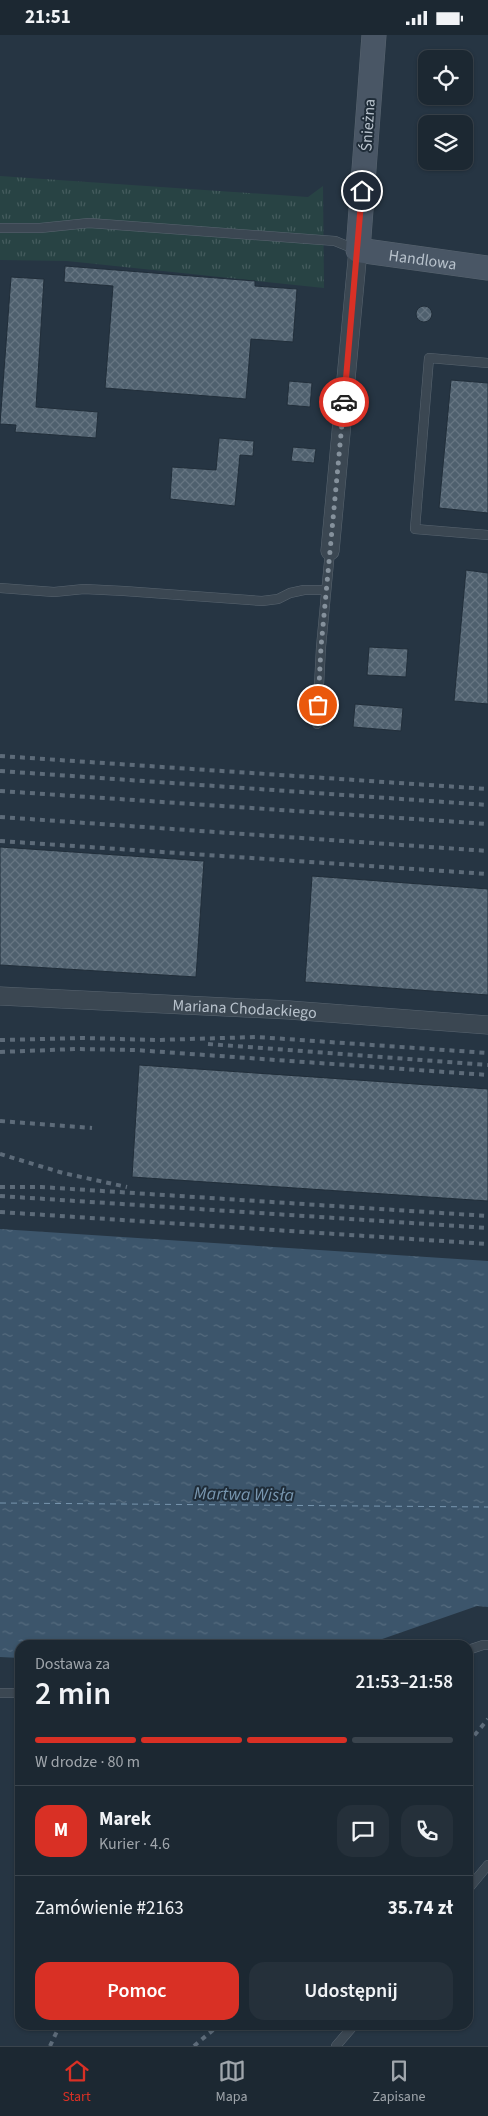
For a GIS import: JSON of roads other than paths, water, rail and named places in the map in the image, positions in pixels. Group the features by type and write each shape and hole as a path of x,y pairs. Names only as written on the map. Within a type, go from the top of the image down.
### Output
{"street":[{"name":"Śnieżna","path":"330,551 358,250 374,35"},
{"name":"Handlowa","path":"358,250 488,268"},
{"name":"Mariana Chodackiego","path":"0,996 289,1010 488,1025"}],"lane":[{"path":"0,228 40,228 89,223 335,241 358,250"},
{"path":"488,363 429,358 415,529 488,535"},
{"name":"Śnieżna","path":"317,724 330,551"},
{"path":"0,588 54,592 84,589 262,601 278,599 290,593 304,590 326,590"},
{"path":"473,1649 488,1645"},
{"path":"0,1693 15,1693"},
{"path":"473,1883 488,1865"},
{"path":"336,2046 350,2030"}],"water":[{"name":"Martwa Wisła","path":"0,1229 488,1261 488,1607 477,1606 379,1640 15,1640 15,1658 0,1657"}],"railway":[{"path":"0,756 488,789"},
{"path":"0,771 488,805"},
{"path":"0,791 488,824"},
{"path":"0,817 488,851"},
{"path":"0,841 488,874"},
{"path":"0,1040 84,1038 156,1040 257,1037 488,1053"},
{"path":"208,1044 488,1065"},
{"path":"0,1052 75,1049 135,1050 488,1075"},
{"path":"0,1121 92,1128"},
{"path":"0,1154 63,1173 127,1187"},
{"path":"0,1187 41,1187 488,1216"},
{"path":"0,1196 488,1228"},
{"path":"0,1212 488,1244"},
{"path":"473,1737 488,1719"},
{"path":"50,2046 58,2030"},
{"path":"194,2046 213,2030"}]}
